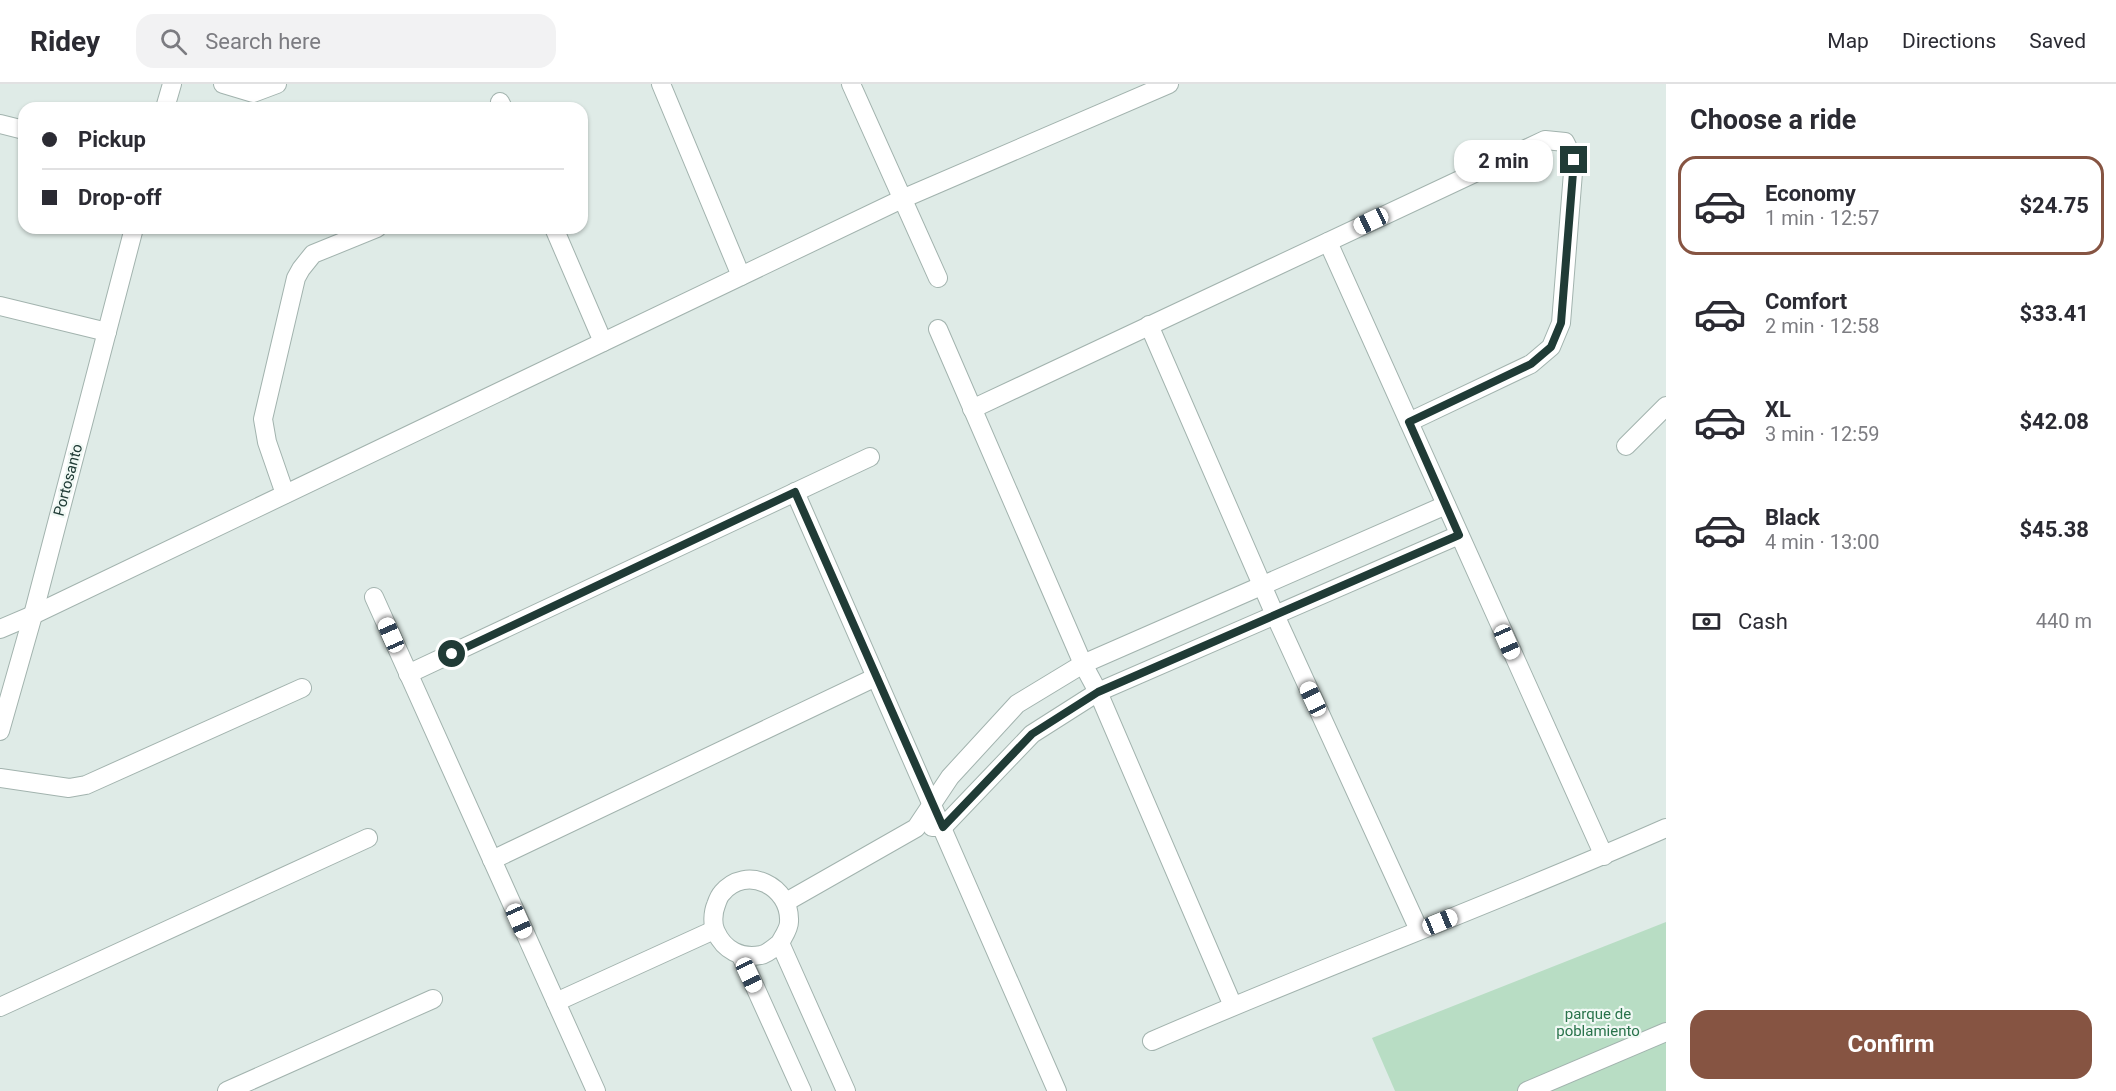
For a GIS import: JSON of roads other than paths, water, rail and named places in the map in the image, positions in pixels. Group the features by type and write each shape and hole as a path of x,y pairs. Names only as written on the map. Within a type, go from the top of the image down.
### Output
{"street":[{"path":"167,102 172,84"},
{"path":"224,84 253,93 277,84"},
{"path":"661,84 741,276"},
{"path":"851,84 938,278"},
{"path":"0,629 902,199 1169,84"},
{"path":"0,124 18,128"},
{"path":"972,410 1545,140 1565,142 1574,160 1561,323 1551,347 1531,364 1409,422"},
{"name":"Portosanto","path":"0,731 33,615 132,234"},
{"path":"285,494 267,442 263,419 296,278 313,254 362,234"},
{"path":"557,234 603,342"},
{"path":"1328,242 1604,856"},
{"path":"0,306 107,332"},
{"path":"1149,325 1275,615 1419,930"},
{"path":"938,329 1233,1006"},
{"path":"1626,447 1666,406"},
{"path":"408,674 870,457"},
{"path":"795,492 943,827 1051,1089"},
{"path":"786,902 916,828 950,777 1017,704 1083,664 1446,504"},
{"path":"916,828 943,827 1032,734 1098,692 1459,535"},
{"path":"374,597 596,1091"},
{"path":"492,860 876,677"},
{"path":"0,778 69,788 86,785 302,688"},
{"path":"1152,1041 1604,856 1666,828"},
{"path":"0,1007 368,838"},
{"path":"756,879 774,887 786,902 789,923 780,943 762,955 741,956 724,946 714,930 713,910 722,893 737,882 756,879"},
{"path":"556,1002 714,930"},
{"path":"780,943 846,1091"},
{"path":"741,956 802,1091"},
{"path":"227,1091 433,999"},
{"path":"1527,1091 1666,1032"}],"park label":[{"name":"parque de poblamiento","path":"1598,1022"}]}
